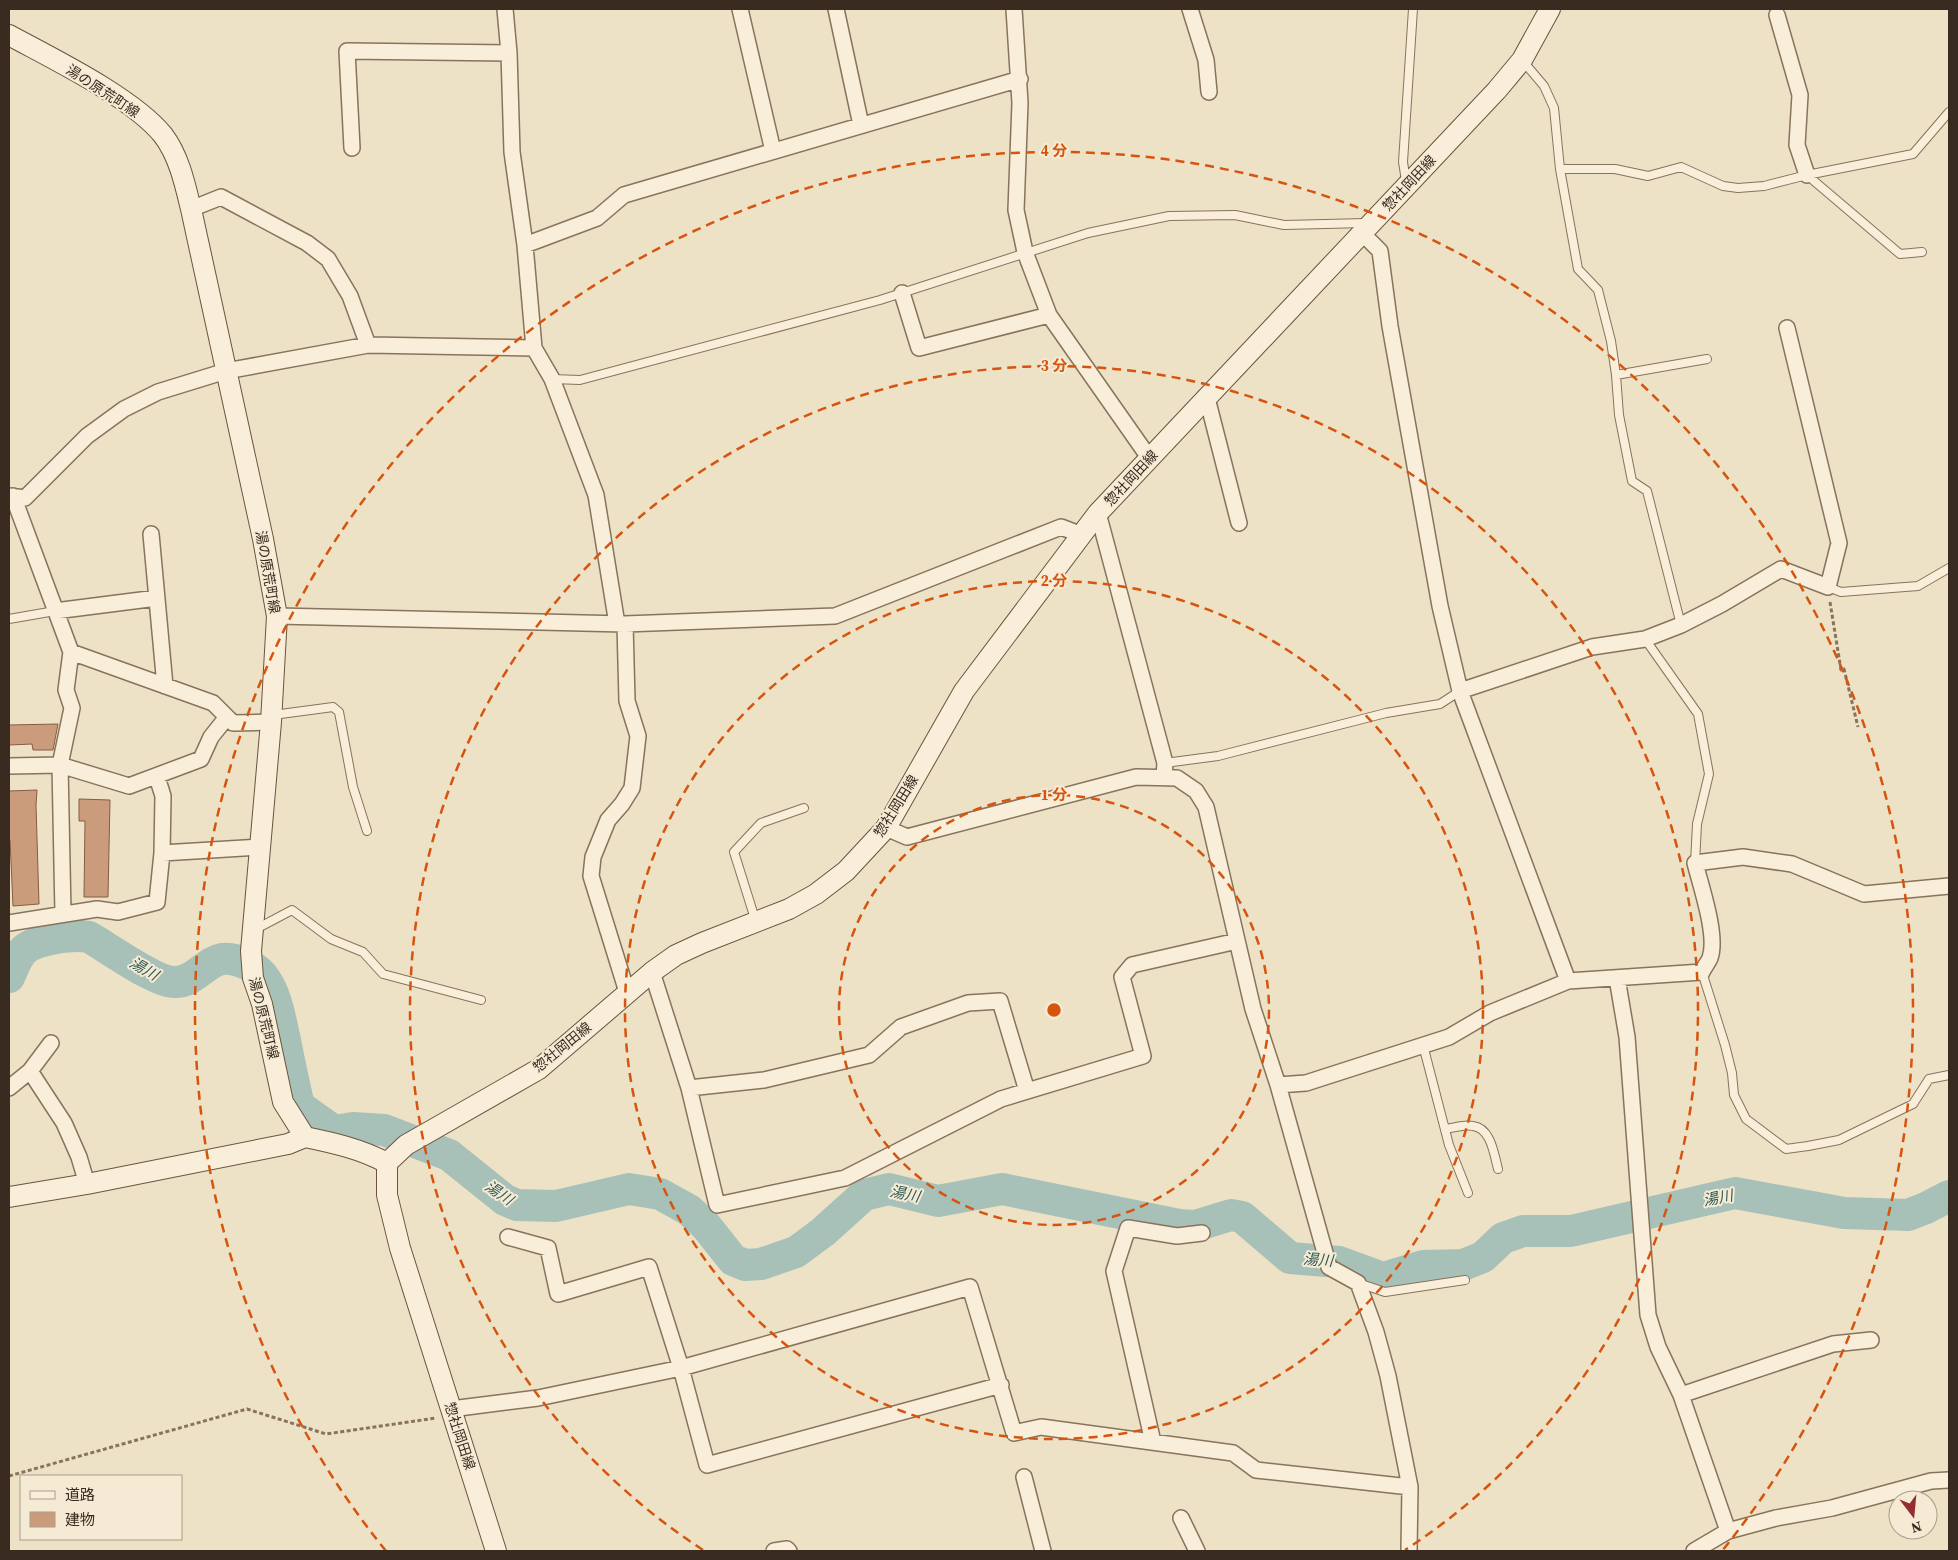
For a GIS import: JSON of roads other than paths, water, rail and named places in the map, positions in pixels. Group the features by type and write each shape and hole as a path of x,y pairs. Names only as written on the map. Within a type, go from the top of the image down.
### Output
{"main road":[{"name":"惣社岡田線","path":"496,1551 400,1248 388,1195 387,1163 406,1145 539,1068 627,992 676,955 702,942 789,909 816,894 846,871 886,828 964,691 1098,513 1367,228 1406,184 1497,90 1522,60 1550,9"},
{"name":"湯の原荒町線","path":"9,35 98,86 142,115 162,135 173,151 181,169 263,539 277,616 271,719 251,951 253,978 262,1004 283,1102 305,1137"},
{"path":"9,1197 87,1184 288,1144 305,1137 368,1153 387,1163"}],"street":[{"path":"505,9 509,53 512,152 525,245 534,348 552,379 596,495 621,624 627,702 638,736 632,788 622,804 608,820 593,857 591,876 627,992"},
{"path":"740,9 773,151"},
{"path":"836,9 861,125"},
{"path":"1014,9 1020,79 1016,210 1025,252 1049,315 1150,458"},
{"path":"1190,9 1206,60 1209,92"},
{"path":"1777,15 1800,95 1797,145 1808,175"},
{"path":"352,148 347,50 509,53"},
{"path":"525,245 597,218 624,195 1020,79"},
{"path":"191,210 221,197 307,242 328,259 333,266 350,296 368,344"},
{"path":"1367,228 1380,251 1390,326 1440,606 1460,691 1568,981"},
{"path":"902,293 918,348 1049,315"},
{"path":"1460,691 1592,647 1645,639 1681,625 1722,604 1781,569 1828,587 1839,543 1787,328"},
{"path":"62,914 60,765 72,708 66,690 70,652 11,496 25,498 87,436 124,409 158,392 226,371 368,344 534,348"},
{"path":"1207,398 1239,523"},
{"path":"1098,513 1164,770 1196,790 1206,806 1253,1010 1278,1085 1329,1267 1358,1283 1376,1332 1388,1376 1410,1487 1409,1551"},
{"path":"277,616 621,624 835,616 1061,527 1082,535"},
{"path":"151,534 164,686"},
{"path":"55,611 157,598"},
{"path":"70,652 214,703 233,723 271,719"},
{"path":"9,766 60,765 129,786 201,759 211,738 227,717"},
{"path":"886,828 907,837 1164,770"},
{"path":"9,923 98,909 118,912 157,902 162,853 163,796 157,777"},
{"path":"162,853 260,847"},
{"path":"1278,1085 1306,1083 1449,1036 1490,1013 1568,981 1702,972 1710,957 1712,939 1709,916 1695,863 1743,857 1792,864 1864,894 1949,886"},
{"path":"652,972 689,1088 717,1205 845,1178 1002,1099 1143,1056 1122,977 1132,965 1237,941"},
{"path":"1616,978 1627,1037 1648,1315 1658,1347 1681,1395 1728,1531"},
{"path":"689,1088 764,1080 869,1055 901,1027 968,1003 1000,1001 1027,1091"},
{"path":"9,1088 30,1071 51,1043"},
{"path":"30,1071 64,1123 79,1157 87,1184"},
{"path":"1153,1442 1114,1271 1128,1228 1177,1236 1202,1233"},
{"path":"508,1237 548,1248 558,1294 649,1267 681,1368 707,1465 1000,1385"},
{"path":"452,1412 538,1398 681,1368 970,1287 1014,1433 1041,1427 1153,1442 1233,1453 1256,1470 1410,1487"},
{"path":"1681,1395 1833,1344 1871,1340"},
{"path":"1024,1477 1043,1551"},
{"path":"1694,1551 1728,1531 1776,1518 1832,1508 1931,1481 1949,1480"},
{"path":"1180,1518 1197,1551"},
{"path":"774,1551 789,1551"}],"lane":[{"path":"1406,184 1403,162 1413,9"},
{"path":"1522,60 1544,86 1554,108 1560,169 1578,268 1598,290 1611,341 1619,415 1632,481 1647,491 1681,625"},
{"path":"1560,169 1615,169 1648,176 1681,167 1723,186 1738,188 1764,186 1808,175 1913,154 1949,112"},
{"path":"1808,175 1900,254 1922,252"},
{"path":"552,379 580,380 902,293 1088,233 1169,216 1235,215 1284,225 1367,228"},
{"path":"1616,375 1708,359"},
{"path":"1828,587 1841,592 1918,586 1949,568"},
{"path":"9,619 55,611"},
{"path":"1645,639 1698,714 1709,774 1697,824 1695,863"},
{"path":"1164,770 1386,713 1440,704 1460,691"},
{"path":"271,719 333,707 339,712 353,787 367,831"},
{"path":"756,922 734,852 761,823 804,808"},
{"path":"253,931 292,910 330,939 362,952 383,974 482,1000"},
{"path":"1702,972 1725,1044 1732,1073 1734,1095 1746,1119 1786,1148 1840,1140 1913,1104 1929,1079 1949,1076"},
{"path":"1423,1045 1449,1145 1468,1192"},
{"path":"1445,1129 1473,1125 1482,1129 1488,1136 1498,1169"},
{"path":"1358,1283 1385,1292 1465,1280"}],"waterway":[{"name":"湯川","path":"9,977 19,956 30,946 46,940 74,936 89,937 144,971 167,981 175,982 188,979 210,964 222,959 240,961 262,975 275,1000 299,1106 334,1131 353,1128 384,1130 449,1155 505,1200 517,1205 556,1206 629,1189 660,1194 689,1210 706,1226 733,1260 745,1265 761,1264 796,1252 823,1232 864,1195 889,1189 938,1201 1002,1189 1179,1225 1195,1226 1231,1215 1242,1217 1290,1258 1339,1262 1383,1278 1423,1266 1463,1265 1483,1257 1503,1238 1523,1231 1571,1231 1735,1193 1844,1213 1908,1215 1949,1196"}]}
